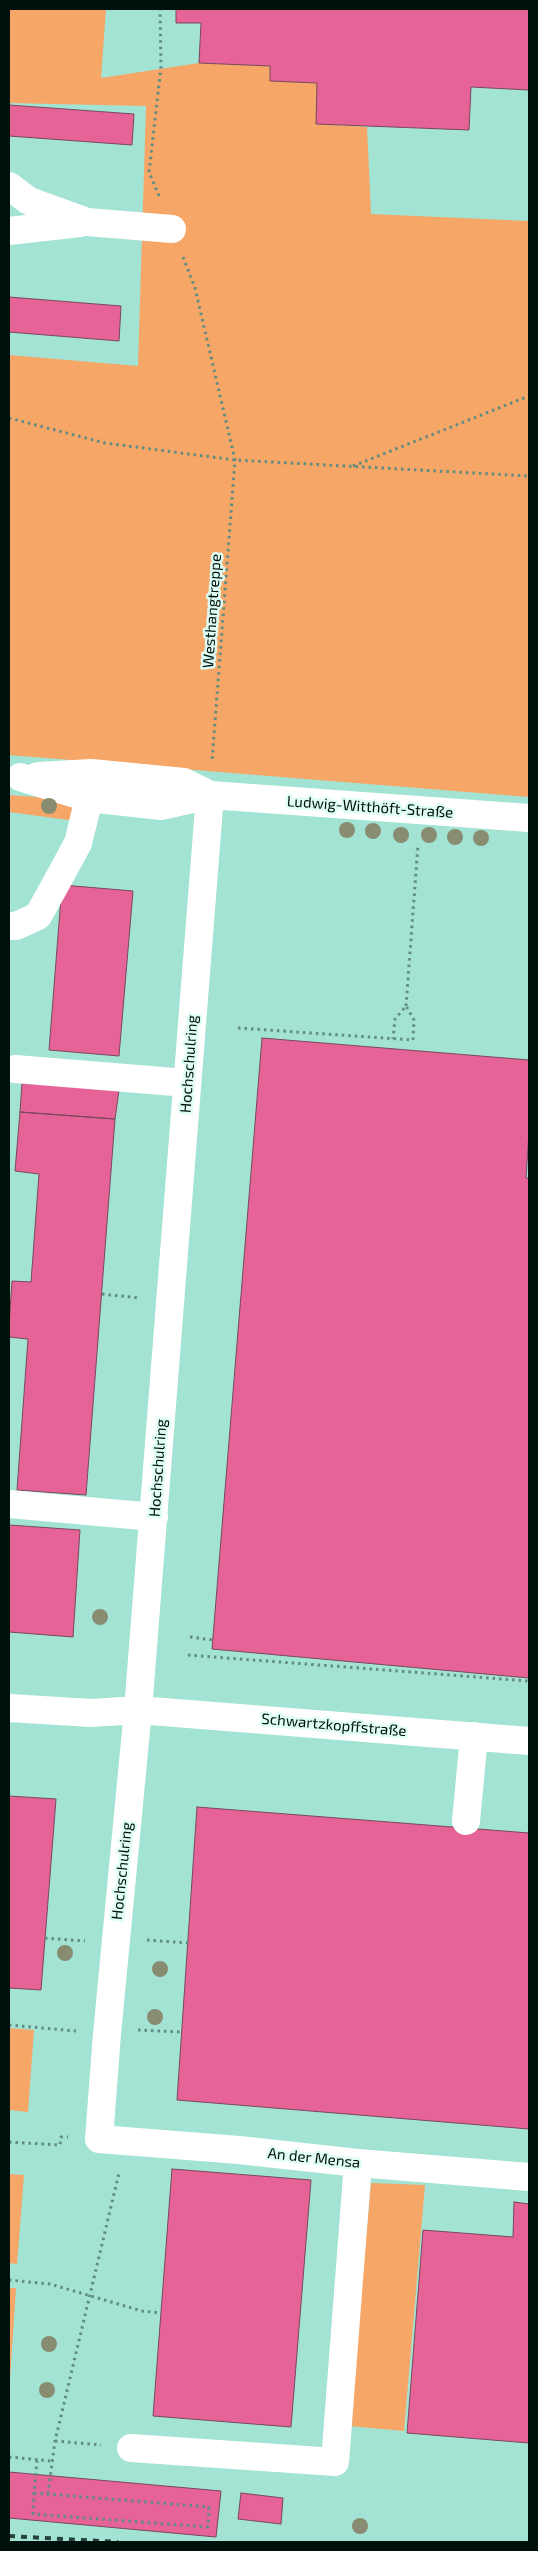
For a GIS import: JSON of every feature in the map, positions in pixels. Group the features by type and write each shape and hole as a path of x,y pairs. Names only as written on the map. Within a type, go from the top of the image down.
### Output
{"street":[{"path":"9,186 29,201 86,222"},
{"path":"9,231 86,222 172,229"},
{"path":"14,776 90,786 161,806 210,795"},
{"path":"9,926 16,926 38,916 78,843 90,786"},
{"name":"Ludwig-Witthöft-Straße","path":"210,795 529,818"},
{"name":"Hochschulring","path":"112,2140 106,2034 138,1710 210,795"},
{"path":"14,1069 187,1083"},
{"path":"9,1504 154,1517"},
{"name":"Schwartzkopffstraße","path":"9,1708 91,1713 138,1710 529,1741"},
{"path":"466,1821 474,1736"},
{"name":"An der Mensa","path":"112,2140 529,2177"},
{"path":"132,2448 335,2462 358,2163"}],"path":[{"path":"350,468 529,396"},
{"path":"9,418 105,443 235,460 350,468 529,476"},
{"name":"Westhangtreppe","path":"212,764 235,460"},
{"path":"238,1028 413,1040 414,1020 406,1006 418,845"},
{"path":"394,1039 395,1019 406,1006"},
{"path":"102,1294 146,1299"},
{"path":"190,1637 213,1640"},
{"path":"188,1655 529,1681"},
{"path":"328,1666 329,1661"},
{"path":"45,1938 93,1942"},
{"path":"139,1940 188,1943"},
{"path":"9,2025 106,2034"},
{"path":"133,2030 182,2032"},
{"path":"9,2142 60,2145 61,2137 112,2140 118,2182 55,2441 48,2494"},
{"path":"9,2280 50,2284 142,2310 161,2313"},
{"path":"55,2441 132,2448"},
{"path":"9,2457 51,2461"},
{"path":"34,2493 209,2507 208,2527 32,2514 37,2460"}],"shaded area":[{"path":"9,9 106,9 101,78 199,63 270,66 270,81 317,83 316,124 367,127 371,214 529,221 529,797 9,755 9,355 138,366 146,106 9,103"},
{"path":"9,795 37,797 73,805 76,821 9,812"},
{"path":"9,2028 34,2030 28,2112 9,2110"},
{"path":"9,2174 24,2175 17,2264 9,2263"},
{"path":"371,2183 425,2185 404,2431 349,2426"},
{"path":"9,2288 16,2288 9,2394"}],"building":[{"path":"176,9 529,9 529,90 471,87 469,130 316,124 317,83 270,81 270,66 199,63 201,23 176,23"},
{"path":"9,105 134,114 132,145 9,136"},
{"path":"9,297 121,306 119,341 9,332"},
{"path":"62,885 133,891 119,1056 49,1050"},
{"path":"262,1038 529,1060 529,1132 526,1178 529,1178 529,1678 212,1649"},
{"path":"22,1083 119,1090 115,1119 20,1112"},
{"path":"20,1112 115,1119 86,1495 17,1490 28,1339 9,1337 12,1281 31,1282 39,1174 15,1171"},
{"path":"9,1525 80,1530 73,1637 9,1632"},
{"path":"9,1796 56,1799 41,1990 9,1988"},
{"path":"197,1807 529,1833 529,2129 177,2100"},
{"path":"172,2169 311,2180 291,2427 153,2416"},
{"path":"514,2202 529,2204 529,2443 407,2433 423,2230 513,2237"},
{"path":"9,2472 221,2491 216,2537 9,2518"},
{"path":"241,2493 283,2498 281,2524 238,2519"}],"railway":[{"path":"9,2536 118,2542"}]}
